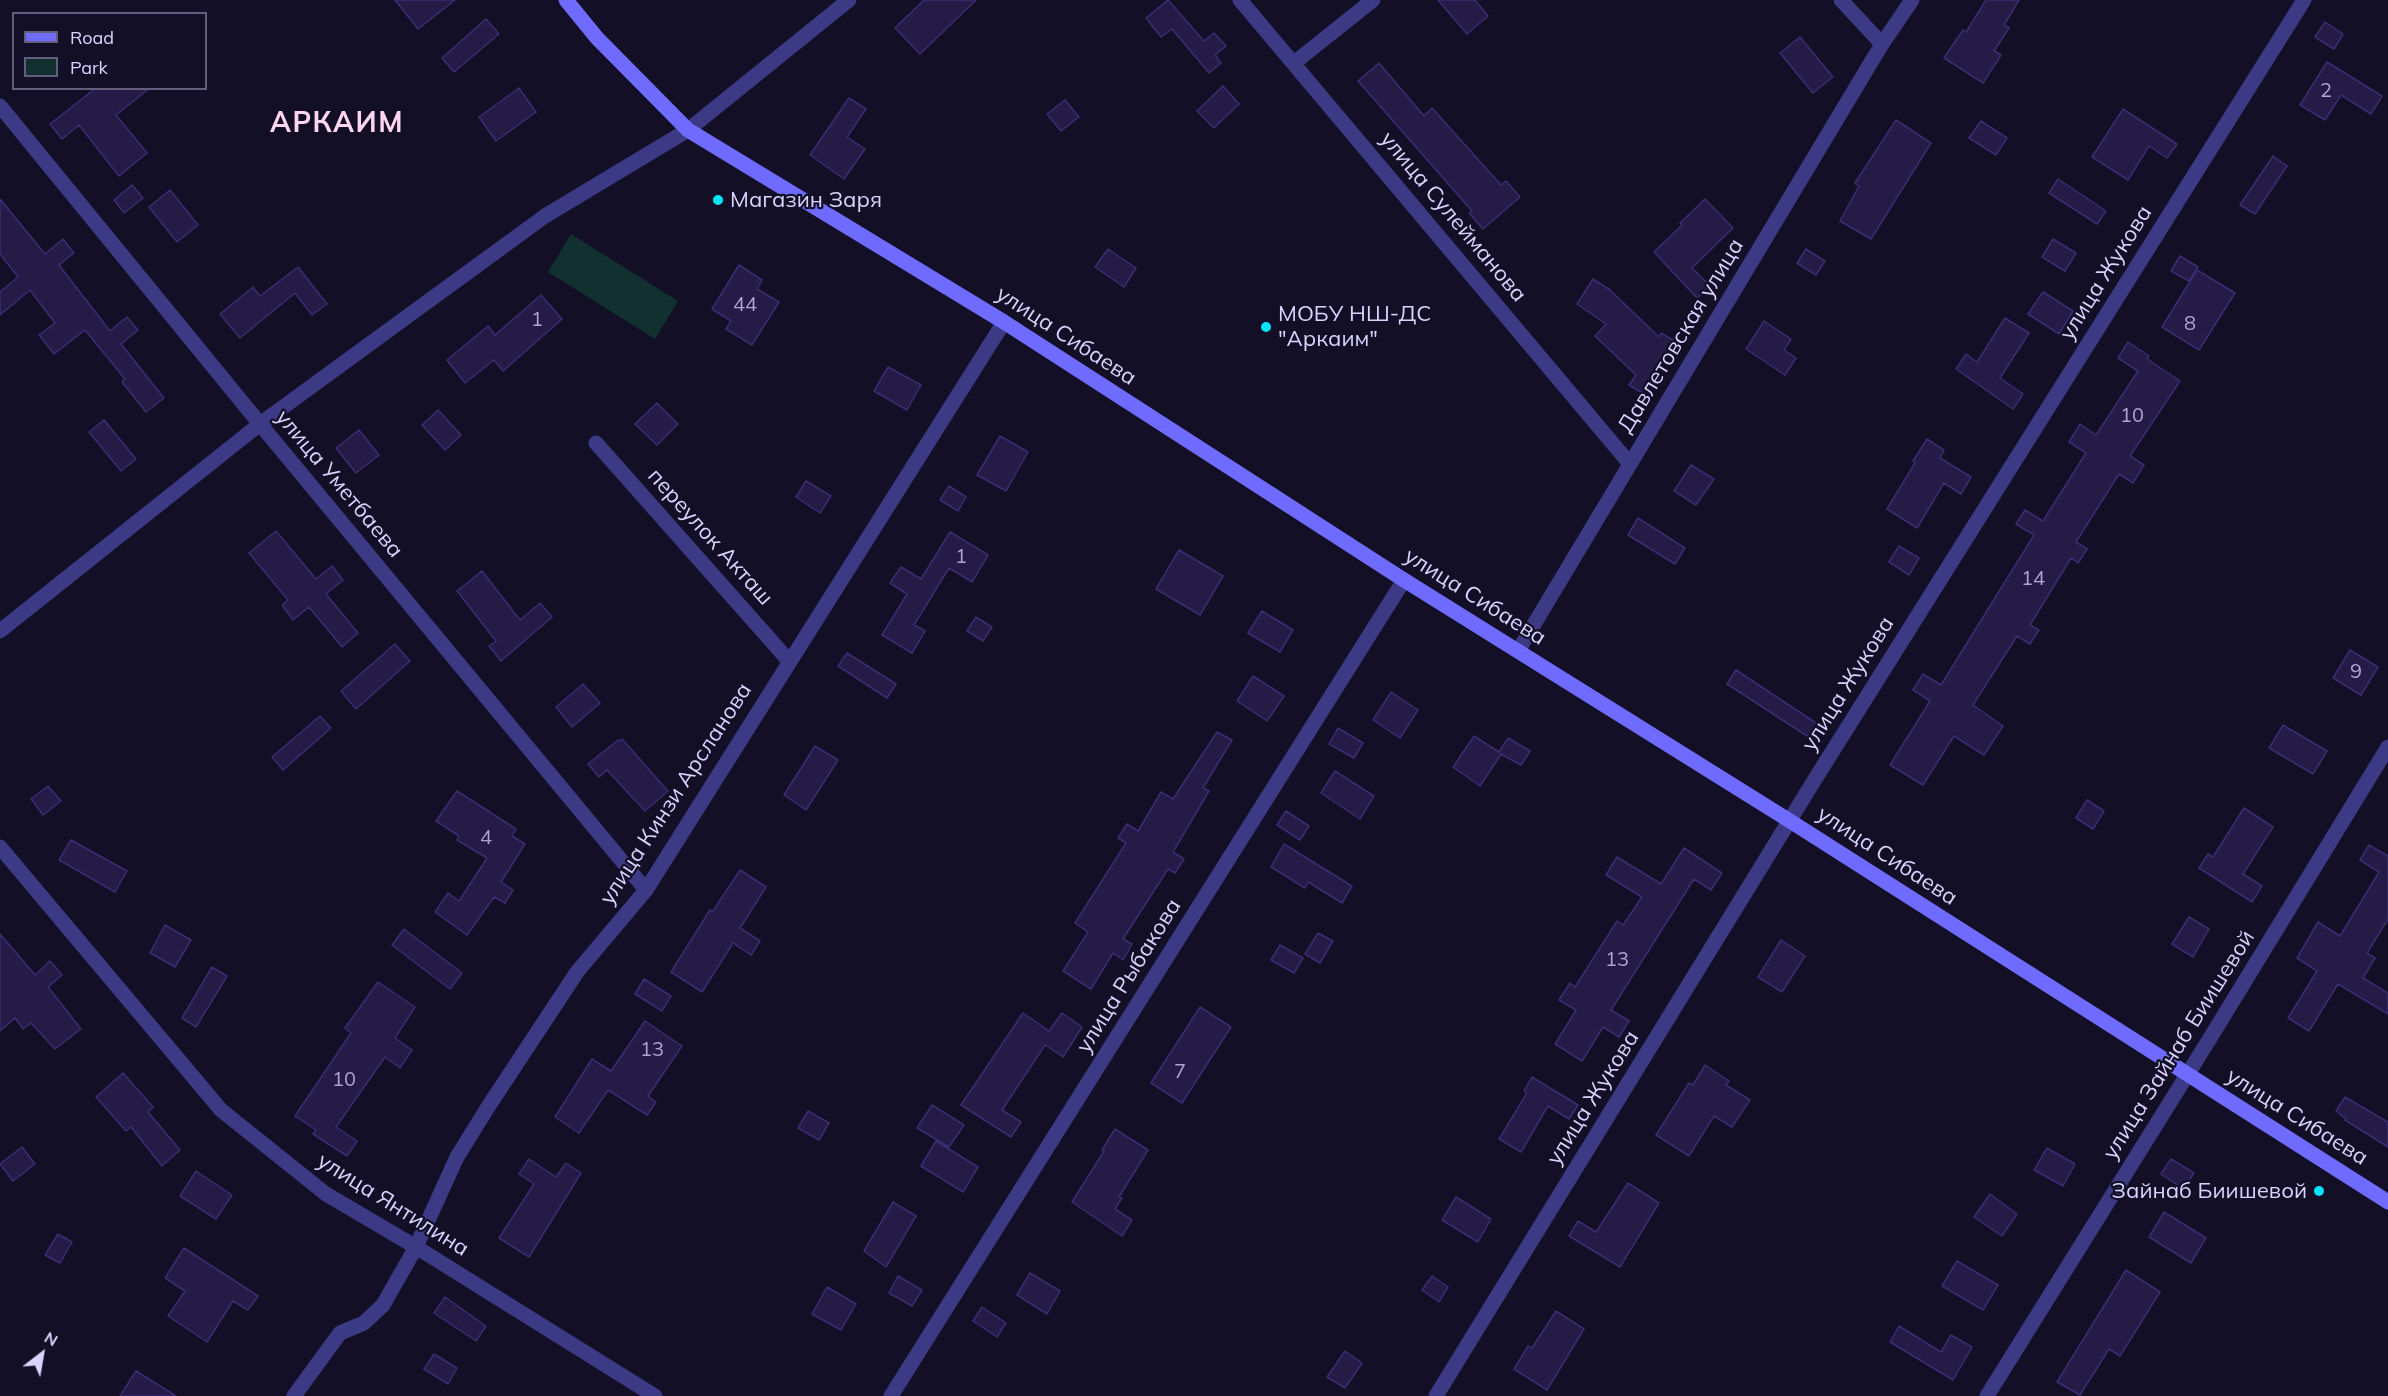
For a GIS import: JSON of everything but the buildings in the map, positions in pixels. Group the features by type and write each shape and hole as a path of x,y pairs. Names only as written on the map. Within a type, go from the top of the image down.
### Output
{"main road":[{"name":"улица Сибаева","path":"566,0 597,38 688,130 1004,322 1404,580 1790,820 2388,1202"}],"street":[{"path":"0,631 260,424 545,216 688,130 849,0"},
{"name":"улица Сулейманова","path":"1240,0 1630,464"},
{"path":"1294,63 1373,0"},
{"path":"1841,0 1882,44"},
{"name":"Давлетовская улица","path":"1518,651 1882,44 1912,0"},
{"name":"улица Жукова","path":"1436,1396 1790,820 2304,0"},
{"name":"улица Уметбаева","path":"0,106 645,890"},
{"name":"улица Кинзи Арсланова","path":"294,1396 340,1333 364,1323 383,1305 416,1247 457,1157 488,1107 577,972 645,890 1004,322"},
{"name":"переулок Акташ","path":"596,443 790,662"},
{"name":"улица Рыбакова","path":"891,1396 1404,580"},
{"name":"улица Зайнаб Биишевой","path":"1987,1396 2388,747"},
{"name":"улица Янтилина","path":"0,847 220,1110 326,1194 416,1247 655,1396"}],"green space":[{"path":"571,234 678,301 655,339 548,272"}],"place":[{"name":"Магазин Заря","path":"718,200"},
{"name":"МОБУ НШ-ДС \"Аркаим\"","path":"1266,327"},
{"name":"Зайнаб Биишевой","path":"2319,1191"}],"district":[{"name":"АРКАИМ","path":"337,124"}]}
